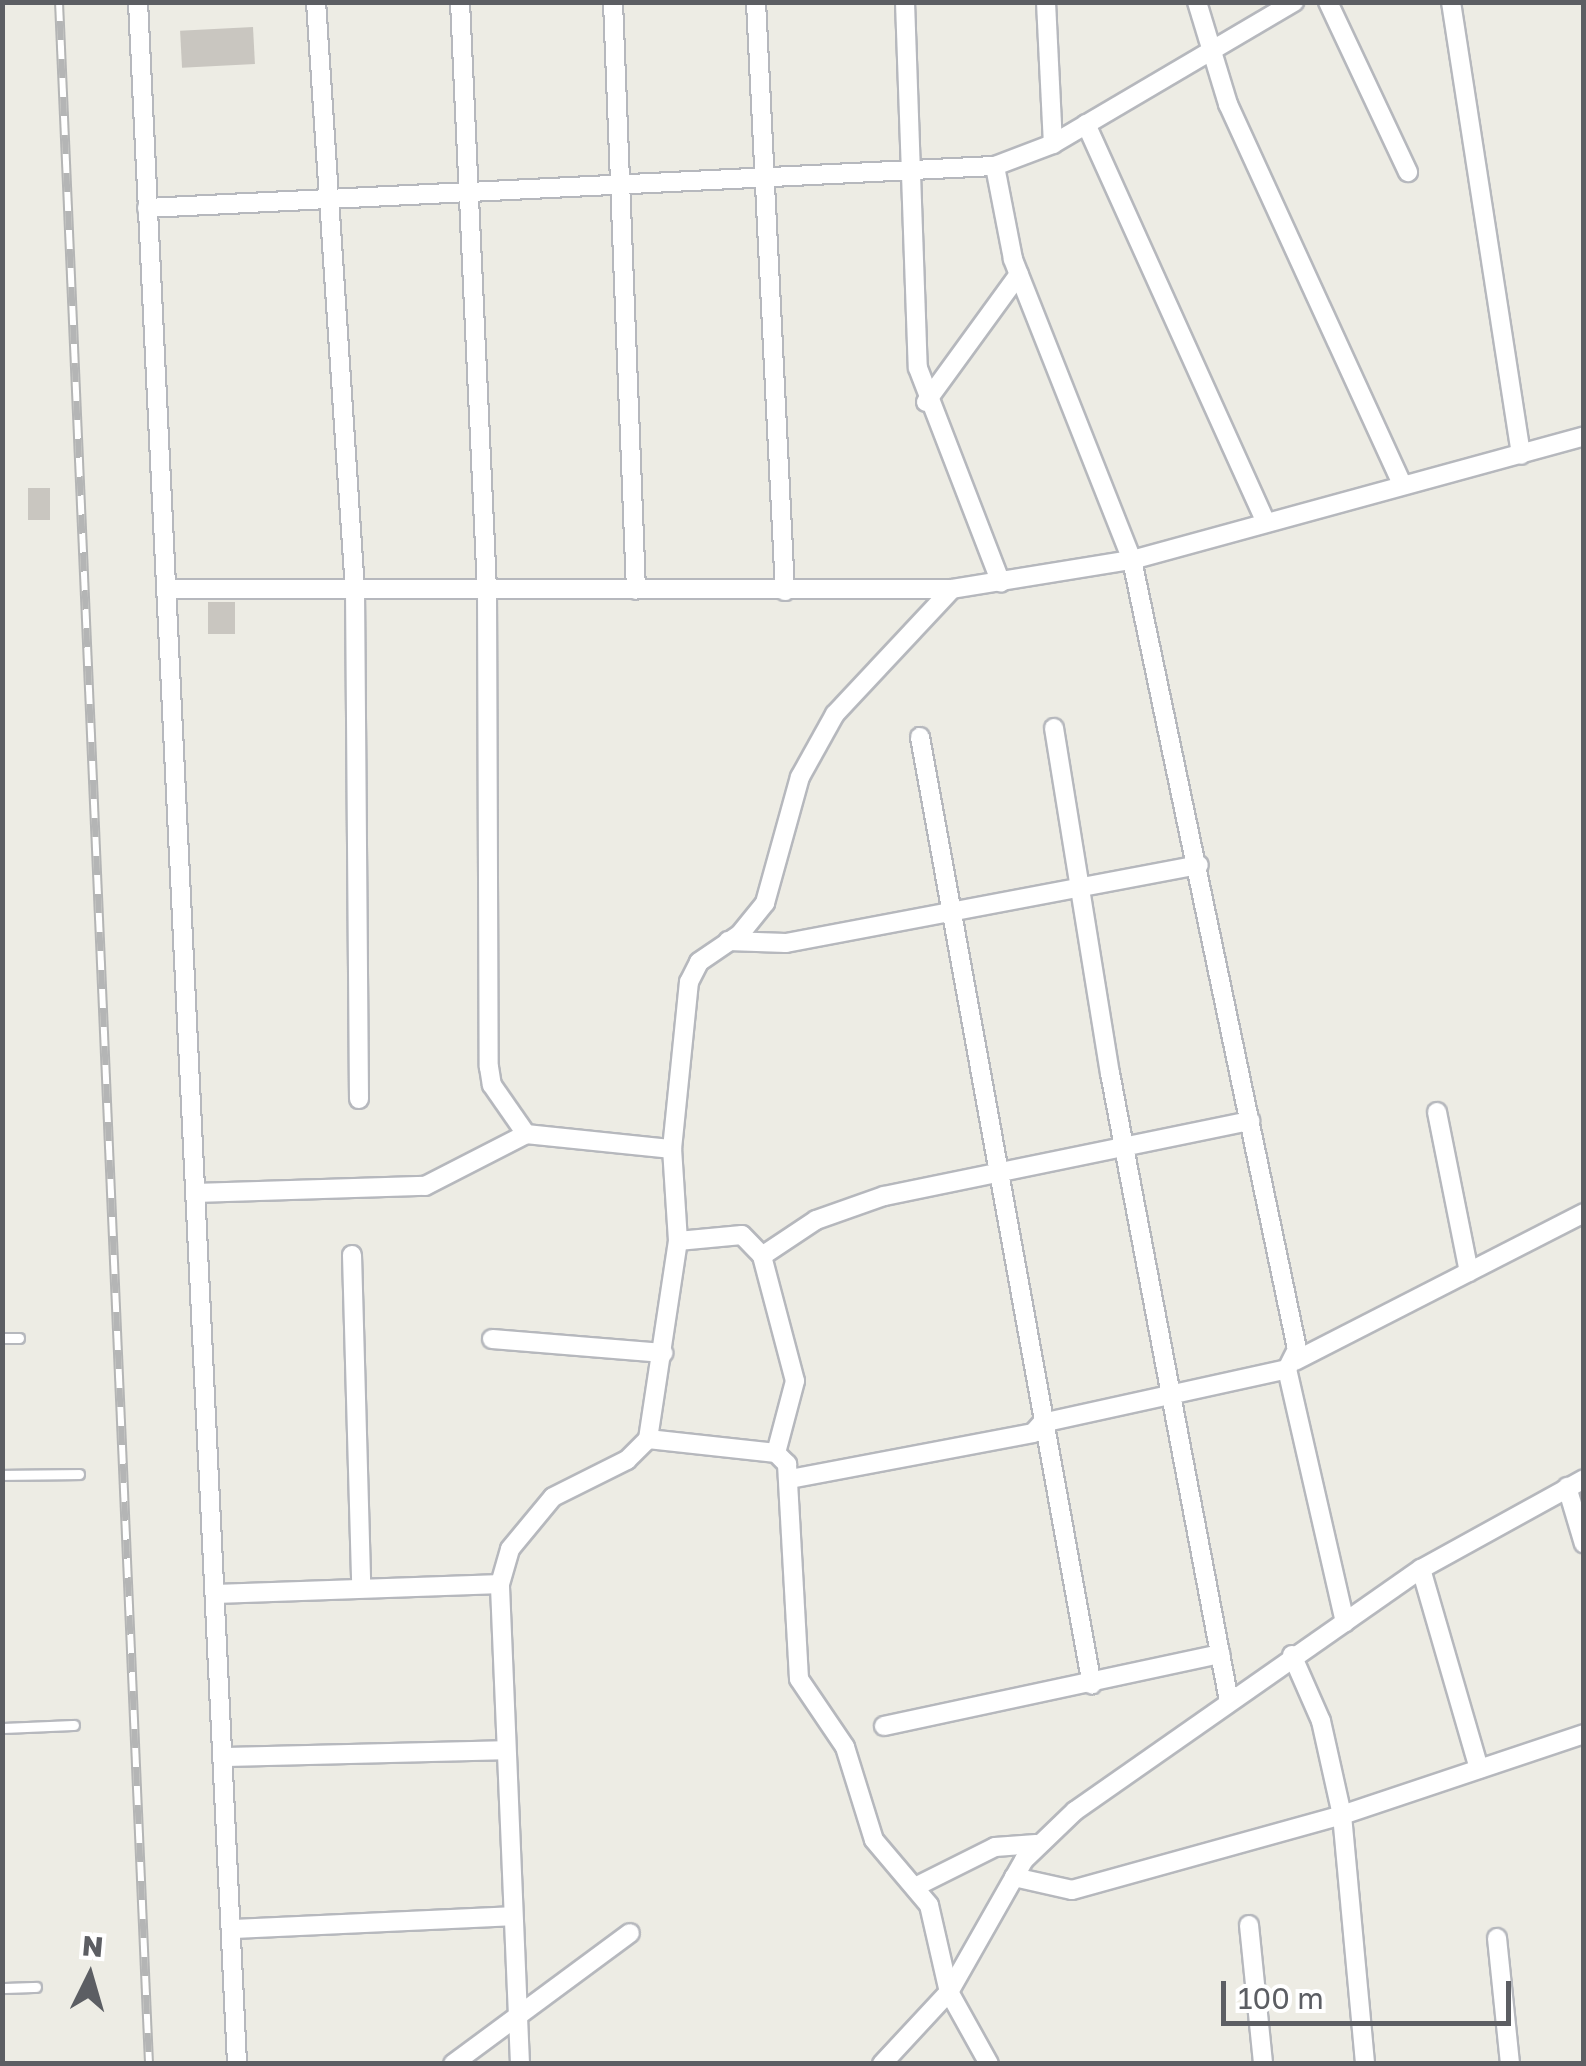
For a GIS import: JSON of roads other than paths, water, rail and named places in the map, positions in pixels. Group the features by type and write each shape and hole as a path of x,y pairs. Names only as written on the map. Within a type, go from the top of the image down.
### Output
{"street":[{"path":"138,2 237,2064"},
{"path":"316,2 355,590 359,1099"},
{"path":"460,2 487,590 489,1068 492,1086 526,1134"},
{"path":"614,2 636,590"},
{"path":"756,2 785,591"},
{"path":"905,2 910,173 926,402 1001,582"},
{"path":"1046,2 1052,144"},
{"path":"1197,2 1207,53 1402,484"},
{"path":"147,208 765,181 994,166 1052,144 1294,2"},
{"path":"1328,2 1408,172"},
{"path":"1451,2 1521,454"},
{"path":"1086,124 1264,519"},
{"path":"994,166 1018,274 1132,560 1250,1122 1291,1365 1345,1622"},
{"path":"926,402 1018,274"},
{"path":"166,589 952,589 1132,560 1264,519 1584,436"},
{"path":"648,1439 678,1240 672,1149 690,982 699,962 728,941 766,903 800,777 835,714 952,589"},
{"path":"1054,728 1124,1146 1229,1701"},
{"path":"920,737 1092,1685"},
{"path":"728,941 786,943 1198,865"},
{"path":"1437,1112 1469,1272"},
{"path":"762,1256 848,1207 996,1170 1250,1122"},
{"path":"196,1193 426,1186 526,1134 672,1149"},
{"path":"790,1479 1032,1434 1042,1423 1170,1397 1291,1365 1584,1213"},
{"path":"678,1240 742,1235 762,1256 795,1381 776,1453 790,1479 799,1679 845,1747 874,1840 919,1885 949,1992 989,2064"},
{"path":"352,1256 361,1584"},
{"path":"492,1339 663,1353"},
{"path":"520,2064 500,1584 527,1520 648,1439 776,1453"},
{"path":"882,2064 949,1992 1036,1844 1229,1701 1422,1569 1575,1483 1584,1544"},
{"path":"1422,1569 1479,1769"},
{"path":"217,1594 361,1584 500,1584"},
{"path":"884,1726 1092,1685 1220,1654"},
{"path":"1292,1656 1321,1721 1342,1815 1365,2064"},
{"path":"1014,1877 1072,1890 1342,1815 1584,1734"},
{"path":"224,1756 504,1750"},
{"path":"919,1885 996,1847 1036,1844"},
{"path":"232,1929 512,1916"},
{"path":"1249,1925 1263,2064"},
{"path":"454,2064 630,1934"},
{"path":"1497,1938 1510,2064"}],"lane":[{"path":"2,1338 19,1338"},
{"path":"2,1475 79,1474"},
{"path":"2,1728 74,1725"},
{"path":"2,1988 36,1987"}],"railway":[{"path":"59,2 149,2064"}]}
